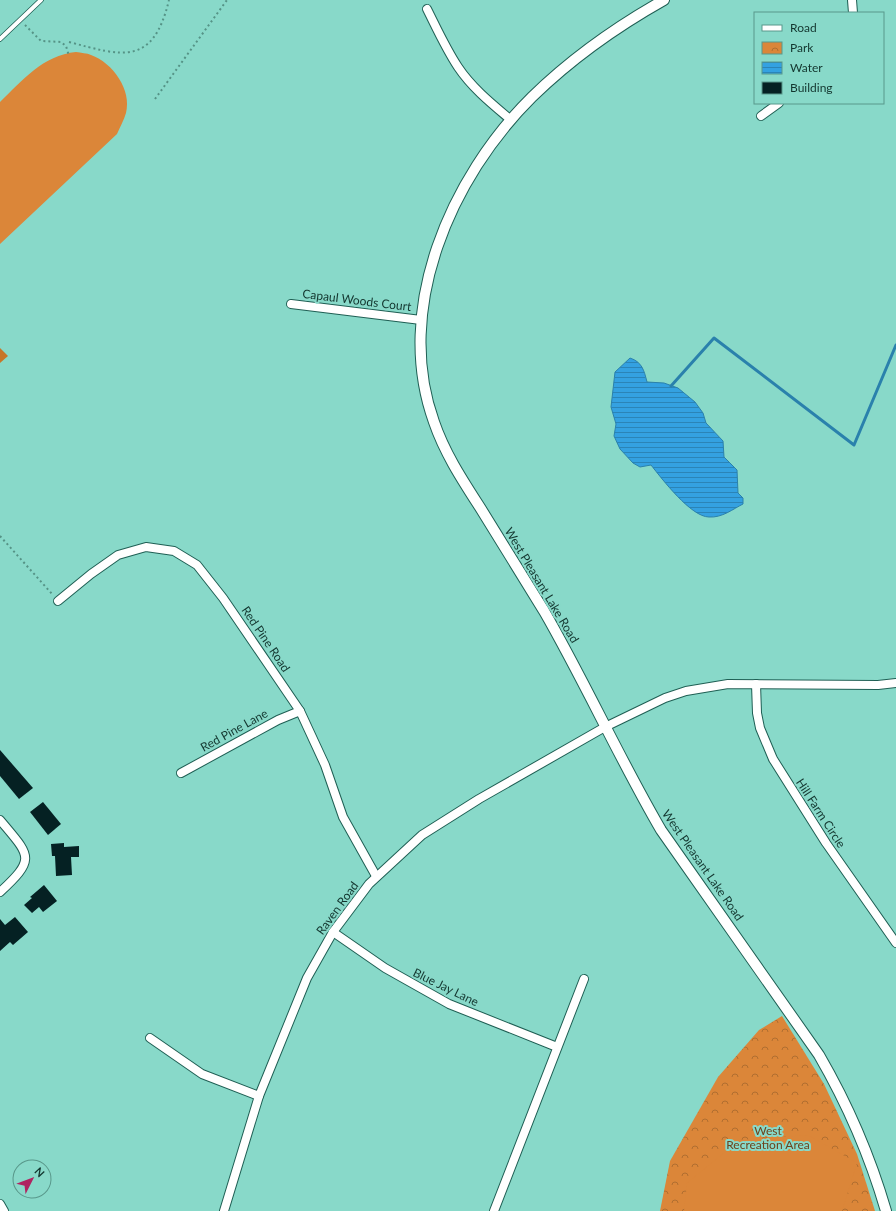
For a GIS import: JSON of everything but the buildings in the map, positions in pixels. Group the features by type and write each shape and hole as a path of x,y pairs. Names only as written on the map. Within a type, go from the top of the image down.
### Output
{"street":[{"name":"West Pleasant Lake Road","path":"664,0 607,35 578,57 531,98 511,120 478,165 449,219 429,276 421,320 420,353 426,398 443,445 455,468 545,613 640,795 661,830 819,1055 839,1090 865,1146 886,1211"},
{"path":"852,0 852,12"},
{"path":"427,9 445,46 458,68 471,84 511,120"},
{"path":"761,116 778,104"},
{"name":"Capaul Woods Court","path":"291,304 421,320"},
{"name":"Red Pine Road","path":"58,601 91,574 118,555 146,547 174,551 197,565 223,598 300,711 325,765 343,816 376,876"},
{"path":"605,727 645,707 686,691 728,684 878,685 896,683"},
{"name":"Hill Farm Circle","path":"756,684 757,713 760,728 773,758 826,844 896,943"},
{"name":"Red Pine Lane","path":"181,773 278,720 300,711"},
{"name":"Raven Road","path":"224,1211 259,1096 307,978 333,932 352,905 376,876 422,835 480,799 605,727"},
{"path":"0,820 20,843 24,850 25,860 20,874 0,892"},
{"name":"Blue Jay Lane","path":"333,932 385,968 443,1001 557,1047"},
{"path":"494,1211 584,979"},
{"path":"150,1038 202,1074 259,1096"},
{"path":"0,1204 4,1211"}],"lane":[{"path":"0,39 42,0"}],"path":[{"path":"69,42 122,54 140,50 152,40 160,25 169,0"},
{"path":"155,99 227,0"},
{"path":"20,20 41,42 61,42 66,46 69,56"},
{"path":"0,536 58,601"}],"green space":[{"path":"76,52 89,54 99,59 107,64 119,78 126,95 126,113 117,134 0,244 0,102 34,70 43,64 64,54"},
{"path":"0,348 8,356 0,363"},
{"name":"West Recreation Area","path":"782,1016 824,1084 857,1154 875,1211 660,1211 670,1161 718,1077 759,1030"},
{"path":"808,1135 857,1163 842,1211 684,1211 687,1183 740,1140"}],"water":[{"path":"630,358 640,364 647,382 664,383 678,388 695,402 703,413 706,423 723,441 724,457 737,470 738,493 743,498 743,504 718,516 709,517 702,515 694,511 677,496 651,465 640,467 633,463 620,449 614,436 616,424 611,407 615,372"}],"waterway":[{"path":"671,386 714,338 854,445 896,345"}]}
